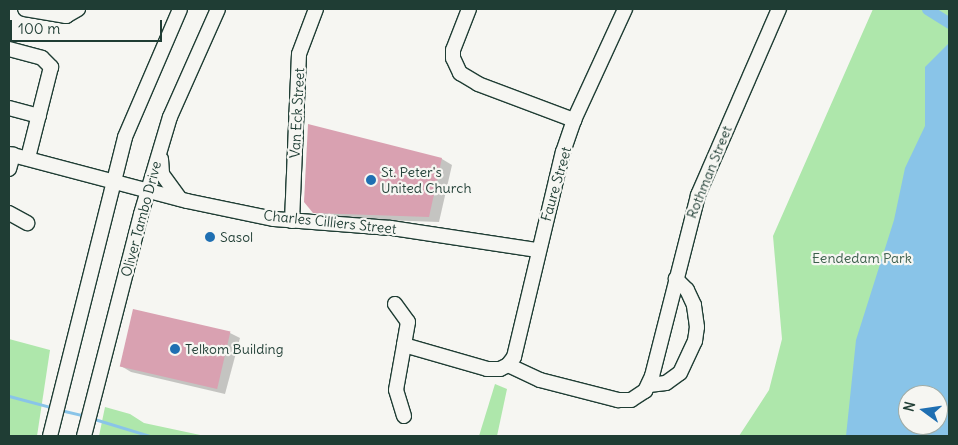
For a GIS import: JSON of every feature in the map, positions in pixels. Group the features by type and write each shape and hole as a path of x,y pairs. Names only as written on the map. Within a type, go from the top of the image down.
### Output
{"street":[{"path":"25,9 66,16 78,9"},
{"path":"50,436 53,416 125,137 180,9"},
{"name":"Oliver Tambo Drive","path":"85,433 141,214 170,117 218,9"},
{"name":"Van Eck Street","path":"292,221 299,54 316,9"},
{"path":"469,9 453,50 453,58 460,73 478,84 574,120"},
{"name":"Faure Street","path":"508,365 514,357 537,250 574,120 625,9"},
{"name":"Rothman Street","path":"508,365 540,380 618,400 639,396 649,385 698,195 779,9"},
{"path":"9,49 50,63 51,71 28,158"},
{"path":"9,108 38,116"},
{"path":"163,141 162,174 184,200"},
{"path":"9,169 11,154"},
{"name":"Charles Cilliers Street","path":"11,154 184,200 292,221 391,228 537,250"},
{"path":"141,214 161,202 184,200"},
{"path":"9,213 27,223"},
{"path":"649,385 666,382 680,373 695,341 697,326 694,305 688,290 676,279"},
{"path":"395,304 408,322 396,390 404,416"},
{"path":"404,345 487,369 500,369 508,365"}],"green space":[{"name":"Eendedam Park","path":"873,9 949,9 949,436 739,436 769,390 782,339 773,236"},
{"path":"9,339 50,350 37,436 9,436"},
{"path":"495,384 507,389 497,436 479,436"},
{"path":"105,407 130,414 144,423 205,436 99,436"}],"water":[{"path":"949,43 949,436 846,436 856,340 894,220 905,168 925,126 925,67"}],"building":[{"name":"St. Peter's United Church","path":"308,124 442,158 429,217 313,213 304,202"},
{"name":"Telkom Building","path":"133,309 230,331 217,389 120,366"}],"waterway":[{"path":"927,9 949,23"},
{"path":"9,396 54,408"},
{"path":"60,410 85,416"},
{"path":"91,418 150,436"}],"place":[{"name":"St. Peter's United Church","path":"371,180"},
{"name":"Sasol","path":"210,237"},
{"name":"Telkom Building","path":"175,349"}]}
